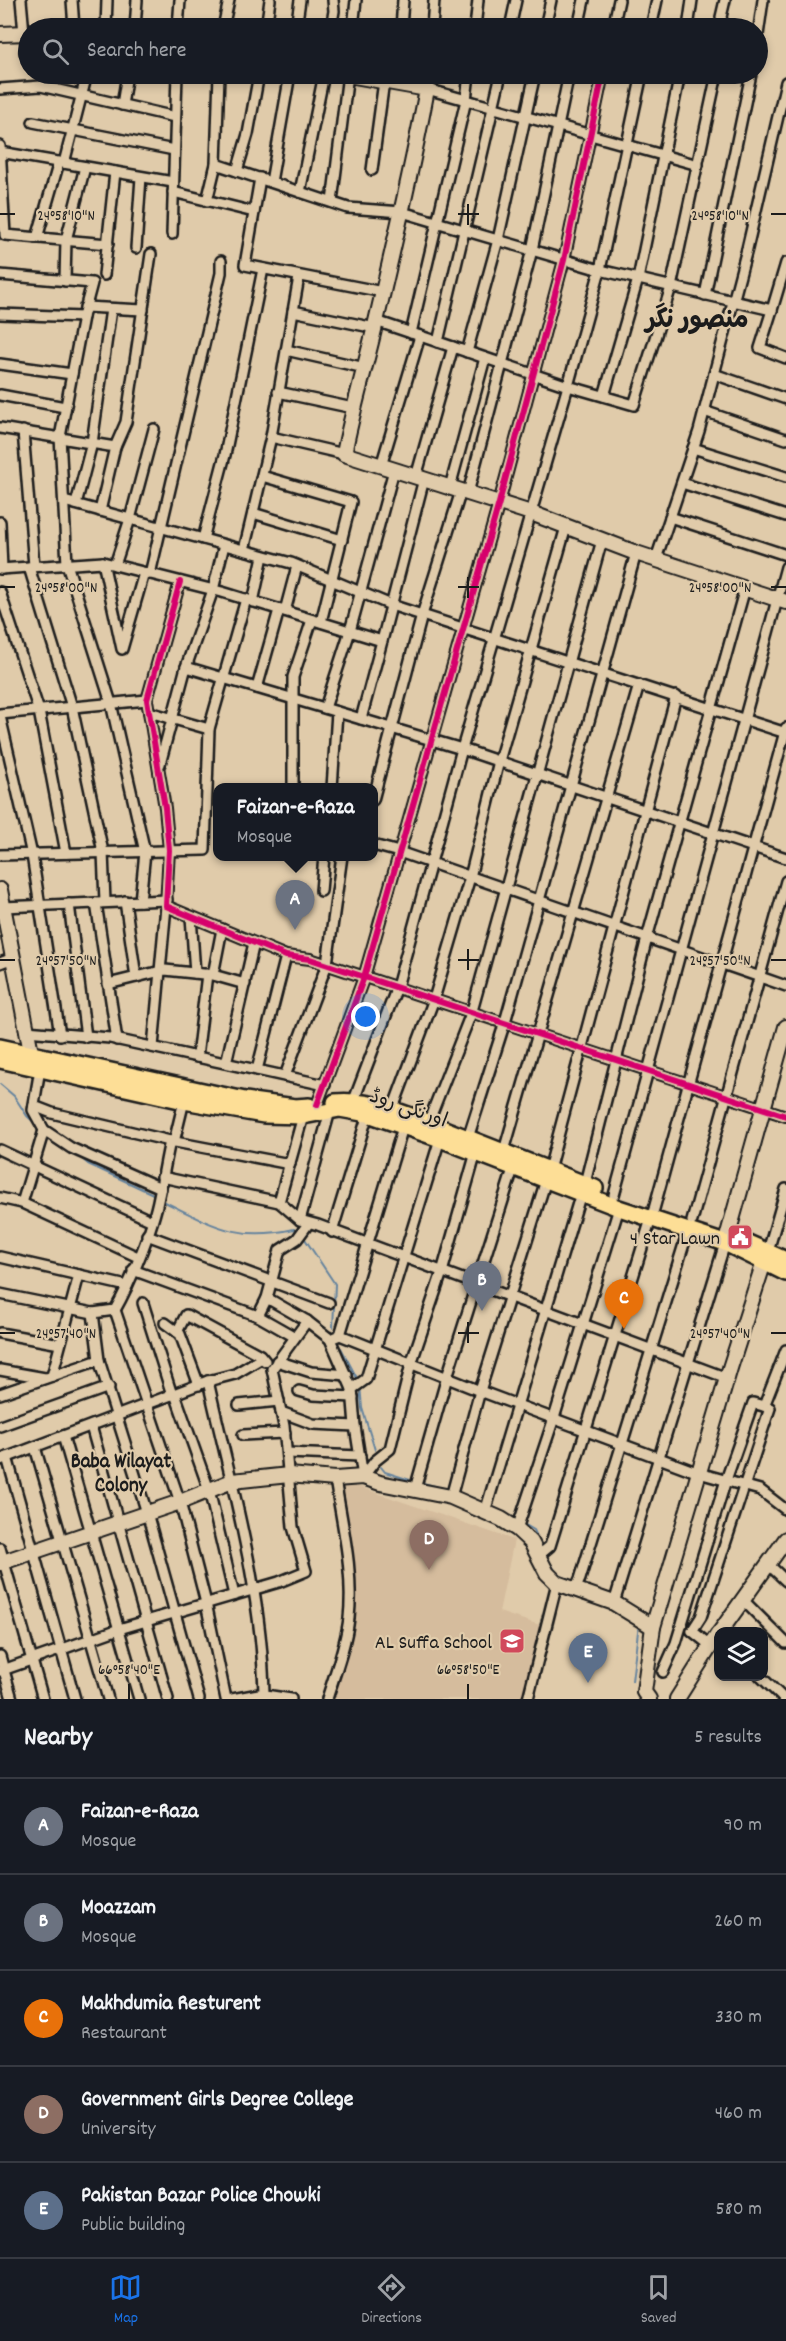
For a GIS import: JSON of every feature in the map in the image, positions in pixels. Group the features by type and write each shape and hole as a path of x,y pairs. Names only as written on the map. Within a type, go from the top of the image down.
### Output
{"main road":[{"name":"اورنگی روڈ","path":"0,1047 245,1100 368,1114 440,1139 504,1150 548,1175"},
{"name":"اورنگی روڈ","path":"0,1060 184,1101 264,1115 303,1116 354,1101 372,1104 428,1123 474,1145 513,1168 548,1175 653,1214 727,1238 766,1256 786,1260"},
{"name":"اورنگی روڈ","path":"766,1256 786,1273"}],"street":[{"path":"21,0 24,18"},
{"path":"72,0 73,18"},
{"path":"106,18 107,0"},
{"path":"136,18 137,0"},
{"path":"179,18 180,0"},
{"path":"225,18 229,0"},
{"path":"267,18 270,0"},
{"path":"297,18 300,0"},
{"path":"333,0 333,18"},
{"path":"354,18 356,0"},
{"path":"402,18 403,0"},
{"path":"433,18 434,0"},
{"path":"476,18 478,0"},
{"path":"512,18 516,0"},
{"path":"547,18 551,0"},
{"path":"580,18 584,0"},
{"path":"615,18 619,0"},
{"path":"653,18 657,0"},
{"path":"689,18 692,0"},
{"path":"721,18 725,0"},
{"path":"760,18 763,0"},
{"path":"0,34 18,33"},
{"path":"656,559 704,411 747,249 786,82"},
{"path":"37,238 73,130 84,84"},
{"path":"122,105 125,84"},
{"path":"172,234 177,84"},
{"path":"207,201 216,164 219,84"},
{"path":"237,171 248,134 257,84"},
{"path":"271,182 288,84"},
{"path":"300,192 322,84"},
{"path":"332,202 345,84"},
{"path":"372,170 390,84"},
{"path":"409,84 698,165"},
{"path":"344,454 353,408 365,368 402,212 427,84"},
{"path":"325,708 360,592 468,84"},
{"path":"438,342 499,84"},
{"path":"467,352 498,240 533,84"},
{"path":"377,783 422,615 502,364 532,250 567,84"},
{"path":"258,1316 267,1298 280,1250 297,1239 304,1224 324,1108 325,1084 364,977 498,503 564,260 601,84"},
{"path":"354,1101 397,987 462,748 568,386 600,270 640,84"},
{"path":"604,396 638,279 678,84"},
{"path":"293,311 375,325 416,335 568,386 634,405 671,287 715,84"},
{"path":"705,295 749,84"},
{"path":"0,90 41,86 176,117"},
{"path":"33,122 174,150"},
{"path":"0,146 5,235 108,244"},
{"path":"0,152 141,177 207,201 254,212"},
{"path":"216,164 348,207 402,212 600,270 772,310"},
{"path":"65,281 66,240 85,167"},
{"path":"104,275 115,172"},
{"path":"136,248 141,177"},
{"path":"260,178 245,265 383,292"},
{"path":"100,511 115,447 126,422 151,255"},
{"path":"103,562 122,649 162,528 221,273 221,261"},
{"path":"786,263 760,348 786,357"},
{"path":"203,539 225,456 263,269"},
{"path":"0,275 92,284 84,312 60,437 67,564 111,703 145,852 140,901"},
{"path":"244,550 262,476 299,277"},
{"path":"0,314 111,309 142,310"},
{"path":"76,504 92,443 111,309"},
{"path":"361,719 453,347"},
{"path":"286,350 365,368"},
{"path":"460,491 484,358"},
{"path":"0,364 72,374"},
{"path":"714,374 786,399"},
{"path":"278,392 353,408"},
{"path":"0,395 65,407"},
{"path":"704,411 786,439"},
{"path":"0,428 115,447"},
{"path":"115,565 154,429"},
{"path":"23,431 31,567 72,707 103,852 100,902 108,984 117,1040"},
{"path":"270,436 344,454 531,513 636,553 781,600"},
{"path":"693,448 786,477"},
{"path":"262,476 351,502 332,580 293,677 292,783"},
{"path":"682,483 786,516"},
{"path":"64,501 297,566 391,605 786,731 653,1214 550,1546 538,1556"},
{"path":"253,513 342,540"},
{"path":"670,517 786,555"},
{"path":"0,522 1,569 103,562 213,590 382,641"},
{"path":"392,1111 434,999 470,877 499,761 566,527"},
{"path":"428,1123 472,1011 602,540"},
{"path":"159,767 186,667 213,590 224,545"},
{"path":"363,1477 375,1461 390,1449 411,1364 442,1272 505,1022 636,553"},
{"path":"0,855 205,850 209,729 222,678 250,601 263,556"},
{"path":"256,688 297,566"},
{"path":"520,1523 583,1324 617,1201 647,1071 744,719 781,600 786,567"},
{"path":"153,1047 166,903 168,850 165,808 147,700 180,582"},
{"path":"487,1507 583,1188 648,938 745,588"},
{"path":"0,592 39,711 66,854"},
{"path":"186,667 462,748 786,858"},
{"path":"504,1150 639,685"},
{"path":"453,1492 480,1391 548,1175 676,696"},
{"path":"60,1035 32,855 0,715 147,700"},
{"path":"149,712 209,729"},
{"path":"332,783 337,712"},
{"path":"206,830 213,830"},
{"path":"378,846 786,986"},
{"path":"321,891 324,861"},
{"path":"285,1076 327,964 341,861"},
{"path":"578,1585 690,1226 786,882"},
{"path":"31,1052 6,961 2,906 140,901 166,903 286,956 327,964 786,1116"},
{"path":"125,902 136,977"},
{"path":"69,904 86,1037"},
{"path":"191,916 195,973"},
{"path":"196,1057 210,974 222,929"},
{"path":"226,1063 254,943"},
{"path":"257,1070 286,956"},
{"path":"108,984 160,972 210,974 245,984"},
{"path":"616,1599 727,1238 786,1027"},
{"path":"26,1031 117,1040 325,1084"},
{"path":"40,1069 33,1110 44,1130 71,1148 160,1188"},
{"path":"184,1101 152,1221 127,1286 115,1310 180,1502 206,1603 226,1699"},
{"path":"34,1106 52,1113 172,1141 290,1164"},
{"path":"332,1232 368,1114"},
{"path":"279,1202 303,1116"},
{"path":"340,1335 404,1127"},
{"path":"22,1203 44,1130"},
{"path":"299,1391 314,1395 354,1391 366,1379 440,1139"},
{"path":"0,1150 152,1221"},
{"path":"417,1483 447,1377 513,1168"},
{"path":"162,1177 279,1202 304,1224 318,1225 727,1378"},
{"path":"649,1699 644,1692 653,1627 786,1189"},
{"path":"0,1198 22,1203 138,1257"},
{"path":"147,1235 329,1303"},
{"path":"0,1257 127,1286"},
{"path":"133,1270 258,1316 295,1337"},
{"path":"49,1377 79,1275"},
{"path":"0,1294 93,1313 115,1310"},
{"path":"267,1298 307,1321 330,1339 354,1391 355,1426 363,1477"},
{"path":"143,1303 209,1490 234,1595"},
{"path":"93,1313 99,1360 147,1513 199,1699"},
{"path":"2,1671 119,1629 306,1571 293,1527 285,1433 272,1369 262,1358 186,1314 177,1332"},
{"path":"272,1369 307,1321"},
{"path":"165,1323 180,1334 199,1384"},
{"path":"0,1333 60,1344"},
{"path":"330,1339 340,1335 480,1391 699,1473 760,1490 786,1510"},
{"path":"764,1406 786,1350"},
{"path":"75,1699 33,1551 3,1458 199,1384 235,1374 262,1358"},
{"path":"0,1394 99,1360"},
{"path":"278,1361 311,1372 347,1375"},
{"path":"0,1370 49,1377"},
{"path":"208,1381 254,1589 263,1659 264,1694"},
{"path":"0,1426 109,1387"},
{"path":"239,1405 279,1401"},
{"path":"663,1672 676,1643 726,1480 753,1403 770,1408 701,1617 692,1631 714,1636"},
{"path":"281,1412 313,1424 355,1426"},
{"path":"92,1426 168,1699"},
{"path":"243,1435 285,1433"},
{"path":"63,1436 139,1699"},
{"path":"35,1447 108,1699"},
{"path":"286,1453 360,1456"},
{"path":"2,1562 180,1502 231,1481 289,1475 335,1479 363,1477 380,1483 417,1483 453,1492 520,1523 547,1573 557,1583 578,1585 616,1599 653,1627"},
{"path":"327,1699 348,1621 350,1600 335,1479"},
{"path":"724,1627 786,1539"},
{"path":"0,1548 2,1562 43,1699"},
{"path":"768,1563 786,1581"},
{"path":"528,1699 557,1583"},
{"path":"742,1599 786,1643"},
{"path":"677,1699 714,1642"},
{"path":"0,1656 2,1671 12,1699"},
{"path":"764,1681 784,1699"},
{"path":"232,1699 264,1694 291,1699"}],"shaded area":[{"path":"342,1481 514,1540 499,1612 543,1626 524,1699 331,1699 354,1611"}],"waterway":[{"path":"0,1084 14,1096 27,1116 36,1124"},
{"path":"76,1154 88,1164 153,1194"},
{"path":"163,1201 225,1229 256,1233 274,1233 294,1229 298,1232"},
{"path":"303,1236 335,1284 333,1328"},
{"path":"341,1348 358,1380"},
{"path":"360,1385 362,1408 375,1450"},
{"path":"381,1467 385,1472 413,1481"},
{"path":"419,1482 451,1490"},
{"path":"457,1492 484,1504"},
{"path":"522,1523 534,1530 539,1542"},
{"path":"549,1561 558,1575 576,1582"},
{"path":"632,1681 639,1623"}],"cycle path":[{"path":"317,1105 364,977 499,503 564,260 601,84"},
{"path":"180,582 147,700 165,808 169,850 166,906 286,956 310,959 786,1116"}],"place":[{"name":"Faizan-e-Raza","path":"295,930"},
{"name":"4 Star Lawn","path":"740,1237"},
{"name":"Moazzam","path":"482,1311"},
{"name":"Makhdumia Resturent","path":"624,1329"},
{"name":"Government Girls Degree College","path":"429,1570"},
{"name":"AL Suffa School","path":"512,1641"},
{"name":"Pakistan Bazar Police Chowki","path":"588,1683"}],"district":[{"name":"منصور نگر","path":"697,318"},
{"name":"Baba Wilayat Colony","path":"121,1472"}]}
